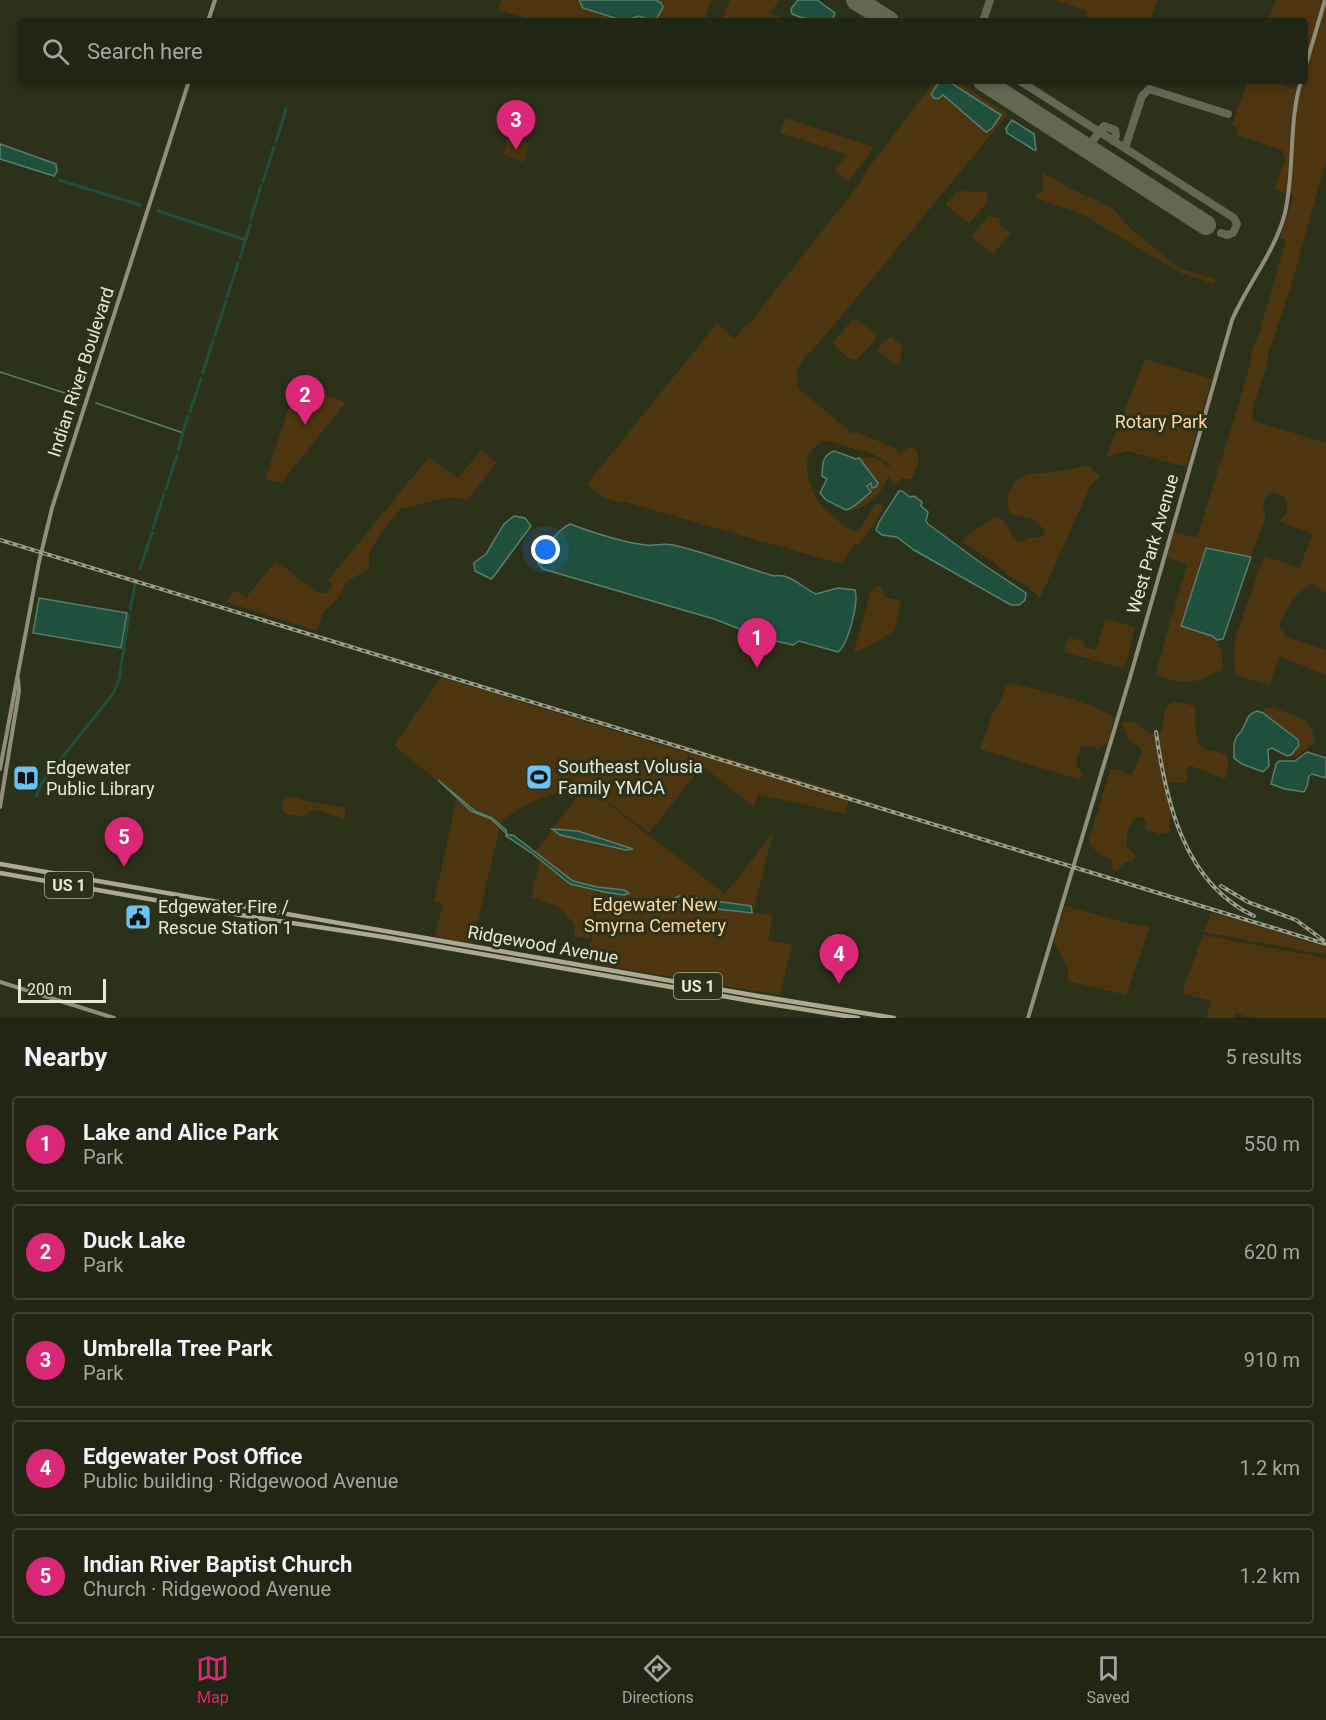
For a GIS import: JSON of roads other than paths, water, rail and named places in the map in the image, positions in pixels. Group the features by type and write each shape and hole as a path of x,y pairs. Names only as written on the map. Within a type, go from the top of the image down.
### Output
{"main road":[{"name":"Ridgewood Avenue","path":"0,864 188,897 509,959 858,1018"},
{"name":"US 1","path":"0,873 361,934 364,932 385,934"},
{"path":"90,888 104,888 111,883"},
{"path":"173,903 188,897"},
{"name":"Ridgewood Avenue","path":"385,934 405,935 894,1018"},
{"path":"509,959 538,961 544,958"},
{"path":"545,965 552,963 584,966"},
{"path":"614,977 651,981 657,978"},
{"path":"662,986 667,984 696,988 700,986"}],"street":[{"path":"209,18 215,0"},
{"path":"1308,58 1325,0"},
{"name":"Indian River Boulevard","path":"18,675 39,562 52,508 188,84"},
{"name":"West Park Avenue","path":"1028,1018 1131,674 1232,320 1241,298 1272,247 1284,215 1291,172 1293,118 1300,84"},
{"path":"0,769 18,675"},
{"path":"0,807 19,691 18,675"},
{"path":"0,982 114,1018"}],"waterway":[{"path":"276,142 286,109"},
{"path":"263,181 274,147"},
{"path":"59,180 140,205"},
{"path":"251,219 261,186"},
{"path":"158,211 246,240"},
{"path":"240,258 250,225"},
{"path":"227,297 238,263"},
{"path":"215,335 226,301"},
{"path":"203,373 213,340"},
{"path":"0,372 77,397"},
{"path":"190,412 201,379"},
{"path":"96,403 183,433"},
{"path":"178,450 188,416"},
{"path":"166,489 177,455"},
{"path":"153,528 164,494"},
{"path":"140,569 152,533"},
{"path":"130,610 135,585"},
{"path":"36,796 43,781 113,694 119,679 129,615"}],"railway":[{"path":"0,540 1326,944"},
{"path":"1156,732 1166,786 1182,838 1195,862 1211,883 1230,901 1254,916"},
{"path":"1221,886 1248,902 1296,920 1323,940"}],"place":[{"name":"Umbrella Tree Park","path":"516,150"},
{"name":"Duck Lake","path":"305,425"},
{"name":"Lake and Alice Park","path":"757,668"},
{"name":"Southeast Volusia Family YMCA","path":"539,777"},
{"name":"Edgewater Public Library","path":"26,778"},
{"name":"Indian River Baptist Church","path":"124,867"},
{"name":"Edgewater Fire / Rescue Station 1","path":"138,917"},
{"name":"Edgewater Post Office","path":"839,984"}],"park label":[{"name":"Rotary Park","path":"1161,422"},
{"name":"Edgewater New Smyrna Cemetery","path":"655,915"}]}
